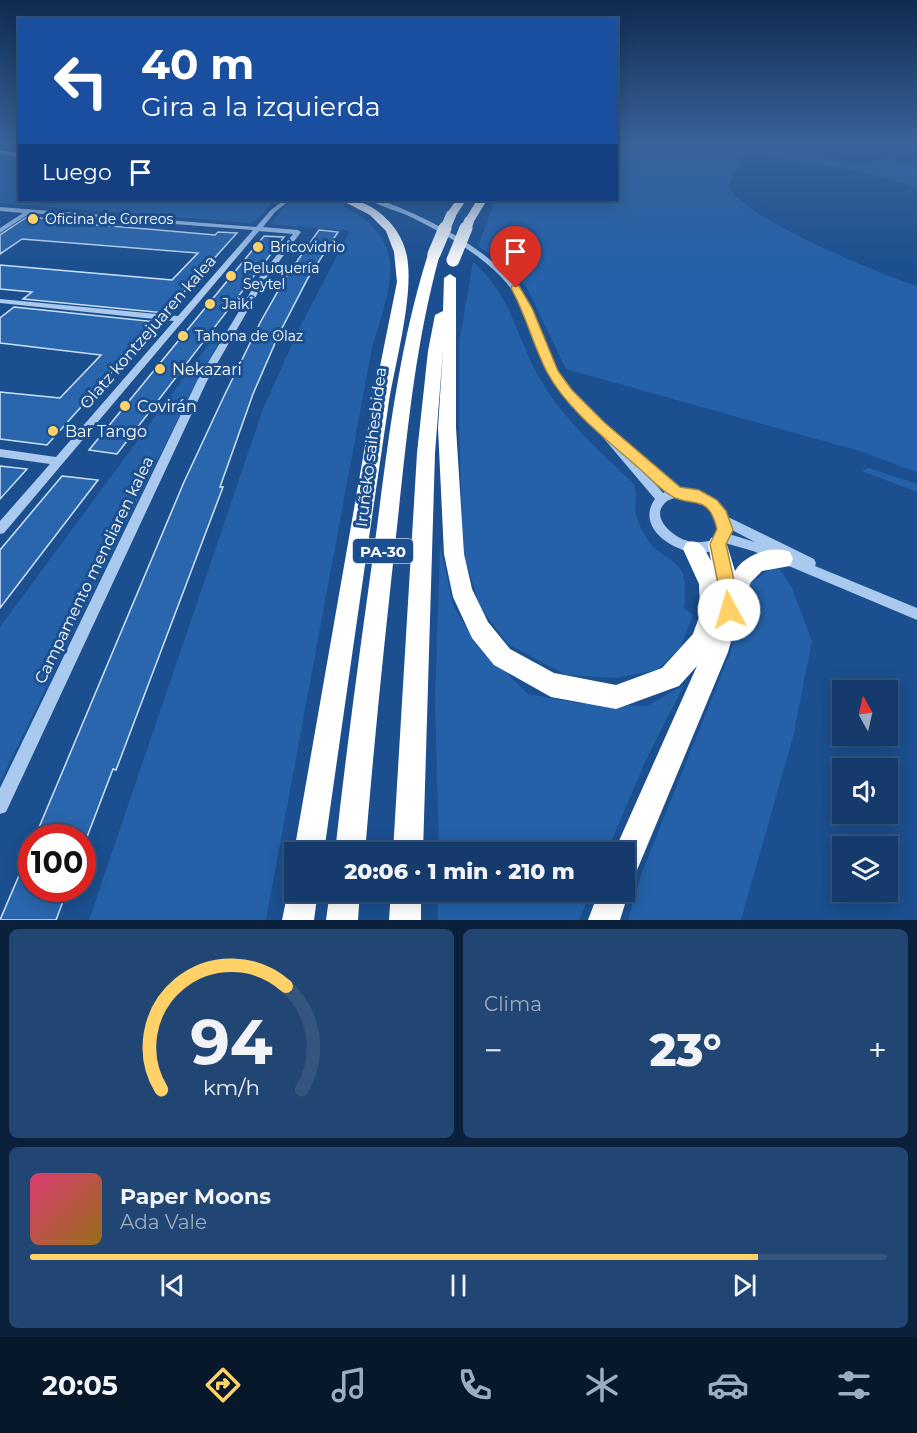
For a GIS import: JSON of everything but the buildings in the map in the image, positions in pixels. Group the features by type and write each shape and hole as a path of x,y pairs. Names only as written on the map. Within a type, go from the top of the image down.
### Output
{"highway":[{"path":"311,842 380,406 403,282 403,263 398,240 386,221 376,213 348,201"},
{"name":"Iruñeko saihesbidea","path":"351,842 362,729 405,377 441,265 451,216 460,201"},
{"name":"Iruñeko saihesbidea","path":"408,842 426,453 441,265 481,201"},
{"path":"398,311 441,265"},
{"path":"441,265 450,353 447,428 454,554 461,590 480,630 502,657 551,685 616,697 670,677 702,641 711,614 710,584 693,549"},
{"path":"722,534 730,603"},
{"path":"634,842 716,652 730,603 749,566 759,560 783,559"},
{"path":"298,920 301,902"},
{"path":"342,920 344,902"},
{"path":"405,920 406,902"},
{"path":"604,920 610,902"}],"street":[{"name":"Olatz kontzejuaren kalea","path":"0,529 258,229 278,201"},
{"name":"Olatz kontzejuaren kalea","path":"273,211 286,201"},
{"path":"376,201 406,213 434,228 476,252 499,270 516,288 527,308 553,372 568,393 601,427 676,492"},
{"path":"0,209 258,229"},
{"path":"0,231 29,211"},
{"name":"Campamento mendiaren kalea","path":"0,806 202,381 264,278 298,232 258,229"},
{"path":"0,301 181,319"},
{"path":"601,427 661,498"},
{"path":"0,453 58,461"},
{"path":"676,492 691,494 706,500 717,509 722,534 709,548 693,549 672,541 660,530 654,515 656,504 661,498 676,492"},
{"path":"722,534 917,614"},
{"path":"722,534 783,549 858,589"}],"shaded area":[{"path":"0,185 18,185 18,201 273,201 256,221 250,223 0,203"},
{"path":"618,185 729,185 738,198 784,228 845,258 917,286 917,472 859,451 566,369 527,288 505,265 478,246 495,201 618,201"},
{"path":"292,201 345,203 344,207 366,220 380,235 388,251 390,268 389,286 372,348 266,920 89,920 263,409 298,331 350,231 270,224"},
{"path":"473,262 486,275 506,304 534,368 552,398 585,436 633,483 636,493 635,510 643,532 659,552 680,568 684,577 684,608 693,615 681,647 657,670 616,678 566,675 508,644 480,607 463,552 459,425 459,344"},
{"path":"217,333 224,333 187,400 0,782 0,627"},
{"path":"869,468 917,484 917,492 862,471"},
{"path":"440,545 454,608 478,645 528,694 577,703 647,706 684,685 645,762 611,842 439,842 435,702"},
{"path":"771,569 780,569 792,588 812,641 793,737 741,920 628,920 642,872 731,651 749,584"},
{"path":"438,902 586,902 579,920 438,920"}],"place":[{"name":"Oficina de Correos","path":"33,219"},
{"name":"Bricovidrio","path":"258,247"},
{"name":"Peluquería Seytel","path":"231,276"},
{"name":"Jaiki","path":"210,304"},
{"name":"Tahona de Olaz","path":"183,336"},
{"name":"Nekazari","path":"160,369"},
{"name":"Covirán","path":"125,406"},
{"name":"Bar Tango","path":"53,431"}],"route":[{"path":"516,288 527,308 546,358 568,393 601,427 676,492 699,496 712,504 721,515 725,530 718,544 730,603 729,610"}]}
